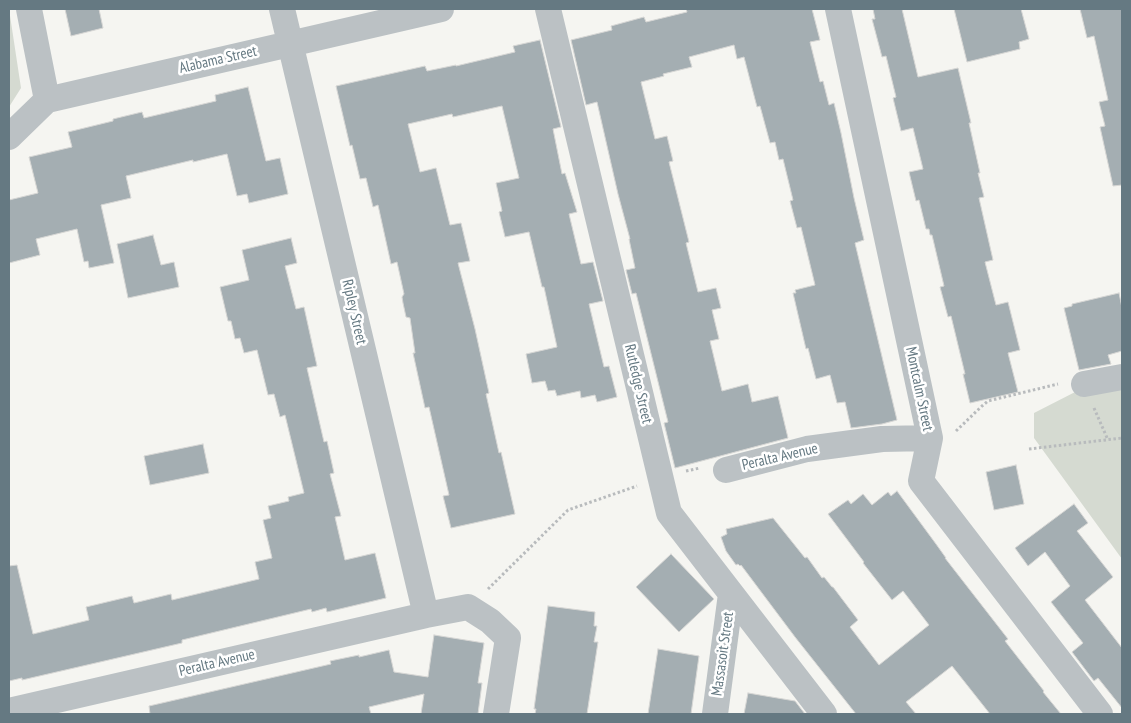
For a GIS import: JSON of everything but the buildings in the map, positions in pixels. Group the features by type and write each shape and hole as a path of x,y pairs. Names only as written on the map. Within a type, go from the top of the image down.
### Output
{"street":[{"path":"9,137 46,100 29,9"},
{"name":"Ripley Street","path":"282,9 426,615"},
{"name":"Alabama Street","path":"46,100 441,9"},
{"name":"Rutledge Street","path":"548,9 669,513 824,714"},
{"name":"Montcalm Street","path":"838,9 930,438 921,481 1100,714"},
{"path":"1088,395 1122,377"},
{"name":"Peralta Avenue","path":"726,470 807,449 882,439 930,438"},
{"name":"Massasoit Street","path":"715,714 731,594"},
{"path":"470,608 490,621 508,638 496,714"},
{"name":"Peralta Avenue","path":"9,711 426,615 470,608"}],"path":[{"path":"930,438 952,435 988,401 1081,378 1108,440"},
{"path":"1029,449 1122,438"},
{"name":"Peralta Avenue","path":"470,608 568,510 660,478 723,462 726,470"}],"shaded area":[{"path":"9,9 21,88 9,107"},
{"path":"1122,383 1122,559 1034,438 1034,413 1081,389"}]}
